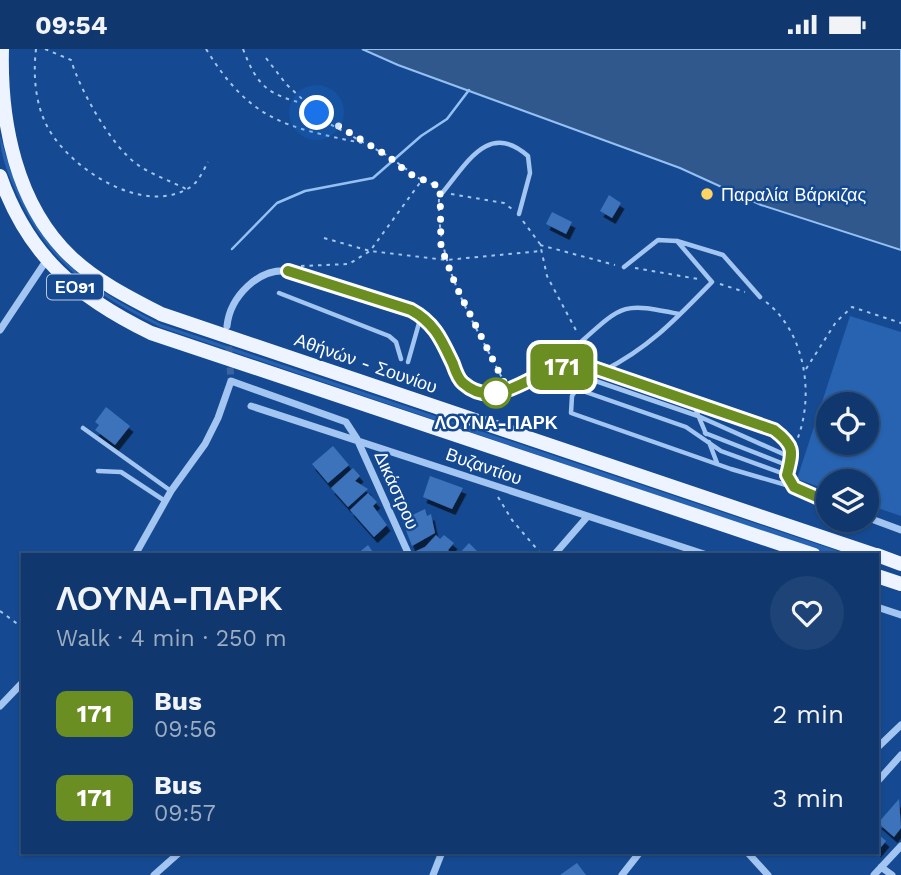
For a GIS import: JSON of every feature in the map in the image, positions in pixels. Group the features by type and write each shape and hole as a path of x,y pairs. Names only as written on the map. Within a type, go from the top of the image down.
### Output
{"main road":[{"name":"Αθήνών - Σουνίου","path":"2,49 2,101 11,151 33,205 45,227 70,257 128,297 161,314 870,553"},
{"name":"ΕΟ91","path":"0,176 18,219 46,261 92,300 151,333 808,553"},
{"name":"Αθήνών - Σουνίου","path":"879,556 901,564"},
{"path":"879,577 901,584"}],"street":[{"path":"0,330 46,261"},
{"path":"226,326 228,313 247,288 264,274 288,271 421,315 436,330 461,382 475,390 492,394 569,365 591,367 774,430 788,441 792,454 787,475 794,487 816,497"},
{"path":"136,553 171,491 205,444 231,381 346,422 357,439"},
{"name":"Βυζαντίου","path":"251,406 701,553"},
{"name":"Δικάστρου","path":"357,439 408,553"},
{"path":"556,553 587,517"},
{"path":"879,522 901,530"},
{"path":"879,608 901,615"},
{"path":"0,706 21,685"},
{"path":"879,746 901,725"},
{"path":"879,780 901,755"},
{"path":"874,875 901,846"},
{"path":"154,875 178,854"},
{"path":"433,875 441,854"},
{"path":"622,875 638,854"},
{"path":"749,854 768,875"},
{"path":"881,867 892,875"}],"lane":[{"path":"442,190 481,149 495,142 515,145 528,156 530,173 519,214"},
{"path":"624,267 658,240 677,241 723,255 760,297"},
{"path":"602,371 636,354 712,282 677,241"},
{"path":"279,293 389,335 396,342 401,359"},
{"path":"582,341 612,313 628,307 638,306 680,315"},
{"path":"408,362 421,315"},
{"path":"591,367 570,403 571,413 717,464 794,487"},
{"path":"584,377 698,416 792,454"},
{"path":"577,389 686,427 708,439 721,451 787,475"},
{"path":"692,402 717,464"},
{"path":"83,428 171,491"},
{"path":"705,433 789,466"},
{"path":"98,471 121,472 165,501"}],"path":[{"path":"36,49 37,101 50,131 79,162 114,189 128,193 168,194 187,190 208,162"},
{"path":"45,49 71,60 82,89 118,145 137,165 187,190"},
{"path":"206,49 233,89 257,110 300,130 364,143"},
{"path":"243,49 252,73 264,87 278,97 306,104"},
{"path":"266,58 306,104 328,123 388,156 408,173 460,197 503,203 519,214 540,244 547,276 582,341"},
{"path":"288,271 294,267 349,264 370,251 422,180"},
{"path":"442,190 438,222 446,260 508,390"},
{"path":"324,238 370,251 446,260 541,251"},
{"path":"540,244 624,267 712,282 760,297 780,313 805,370 802,427 792,454"},
{"path":"805,370 836,321 852,307 901,323"},
{"path":"490,484 512,520 540,553"},
{"path":"0,611 21,627"}],"shaded area":[{"path":"362,49 901,49 901,250 761,205 680,168 398,65"},
{"path":"0,135 24,202 55,251 99,289 161,324 844,553 827,553 160,327 114,302 76,275 44,241 11,181"},
{"path":"850,316 901,332 901,516 879,508 879,469 816,469 816,486 797,479 816,421 816,455 879,455 879,392 825,392"}],"building":[{"path":"609,195 621,203 612,218 600,211"},
{"path":"552,212 572,222 566,234 546,224"},
{"path":"106,407 130,426 115,445 95,430 99,425 95,422"},
{"path":"333,446 349,465 328,483 312,464"},
{"path":"353,468 360,476 355,481 368,489 348,507 331,488"},
{"path":"430,476 463,488 452,509 423,497"},
{"path":"368,493 377,502 373,506 387,525 374,537 350,510"},
{"path":"425,509 427,516 431,514 435,533 412,546 402,520"},
{"path":"436,535 440,539 444,535 454,543 448,550 451,553 416,553"},
{"path":"469,543 479,553 460,553"},
{"path":"368,545 374,553 358,553"},
{"path":"899,799 901,828 894,837 879,822"},
{"path":"879,835 886,841 879,850"},
{"path":"577,863 586,875 560,875"}],"waterway":[{"path":"232,249 277,203 305,191 373,178 421,136 447,119 469,90"}],"tunnel":[{"path":"228,336 231,381"}],"bus line":[{"name":"171","path":"288,271 411,310 426,318 436,330 461,382 475,390 492,394 569,365 591,367 774,430 788,441 792,451 787,475 794,487 816,498"}],"place":[{"name":"Παραλία Βάρκιζας","path":"707,194"},
{"name":"ΛΟΥΝΑ-ΠΑΡΚ","path":"496,393"}],"route":[{"path":"317,113 328,123 388,156 408,173 440,187 438,222 441,247 456,286 508,390 496,393"}]}
